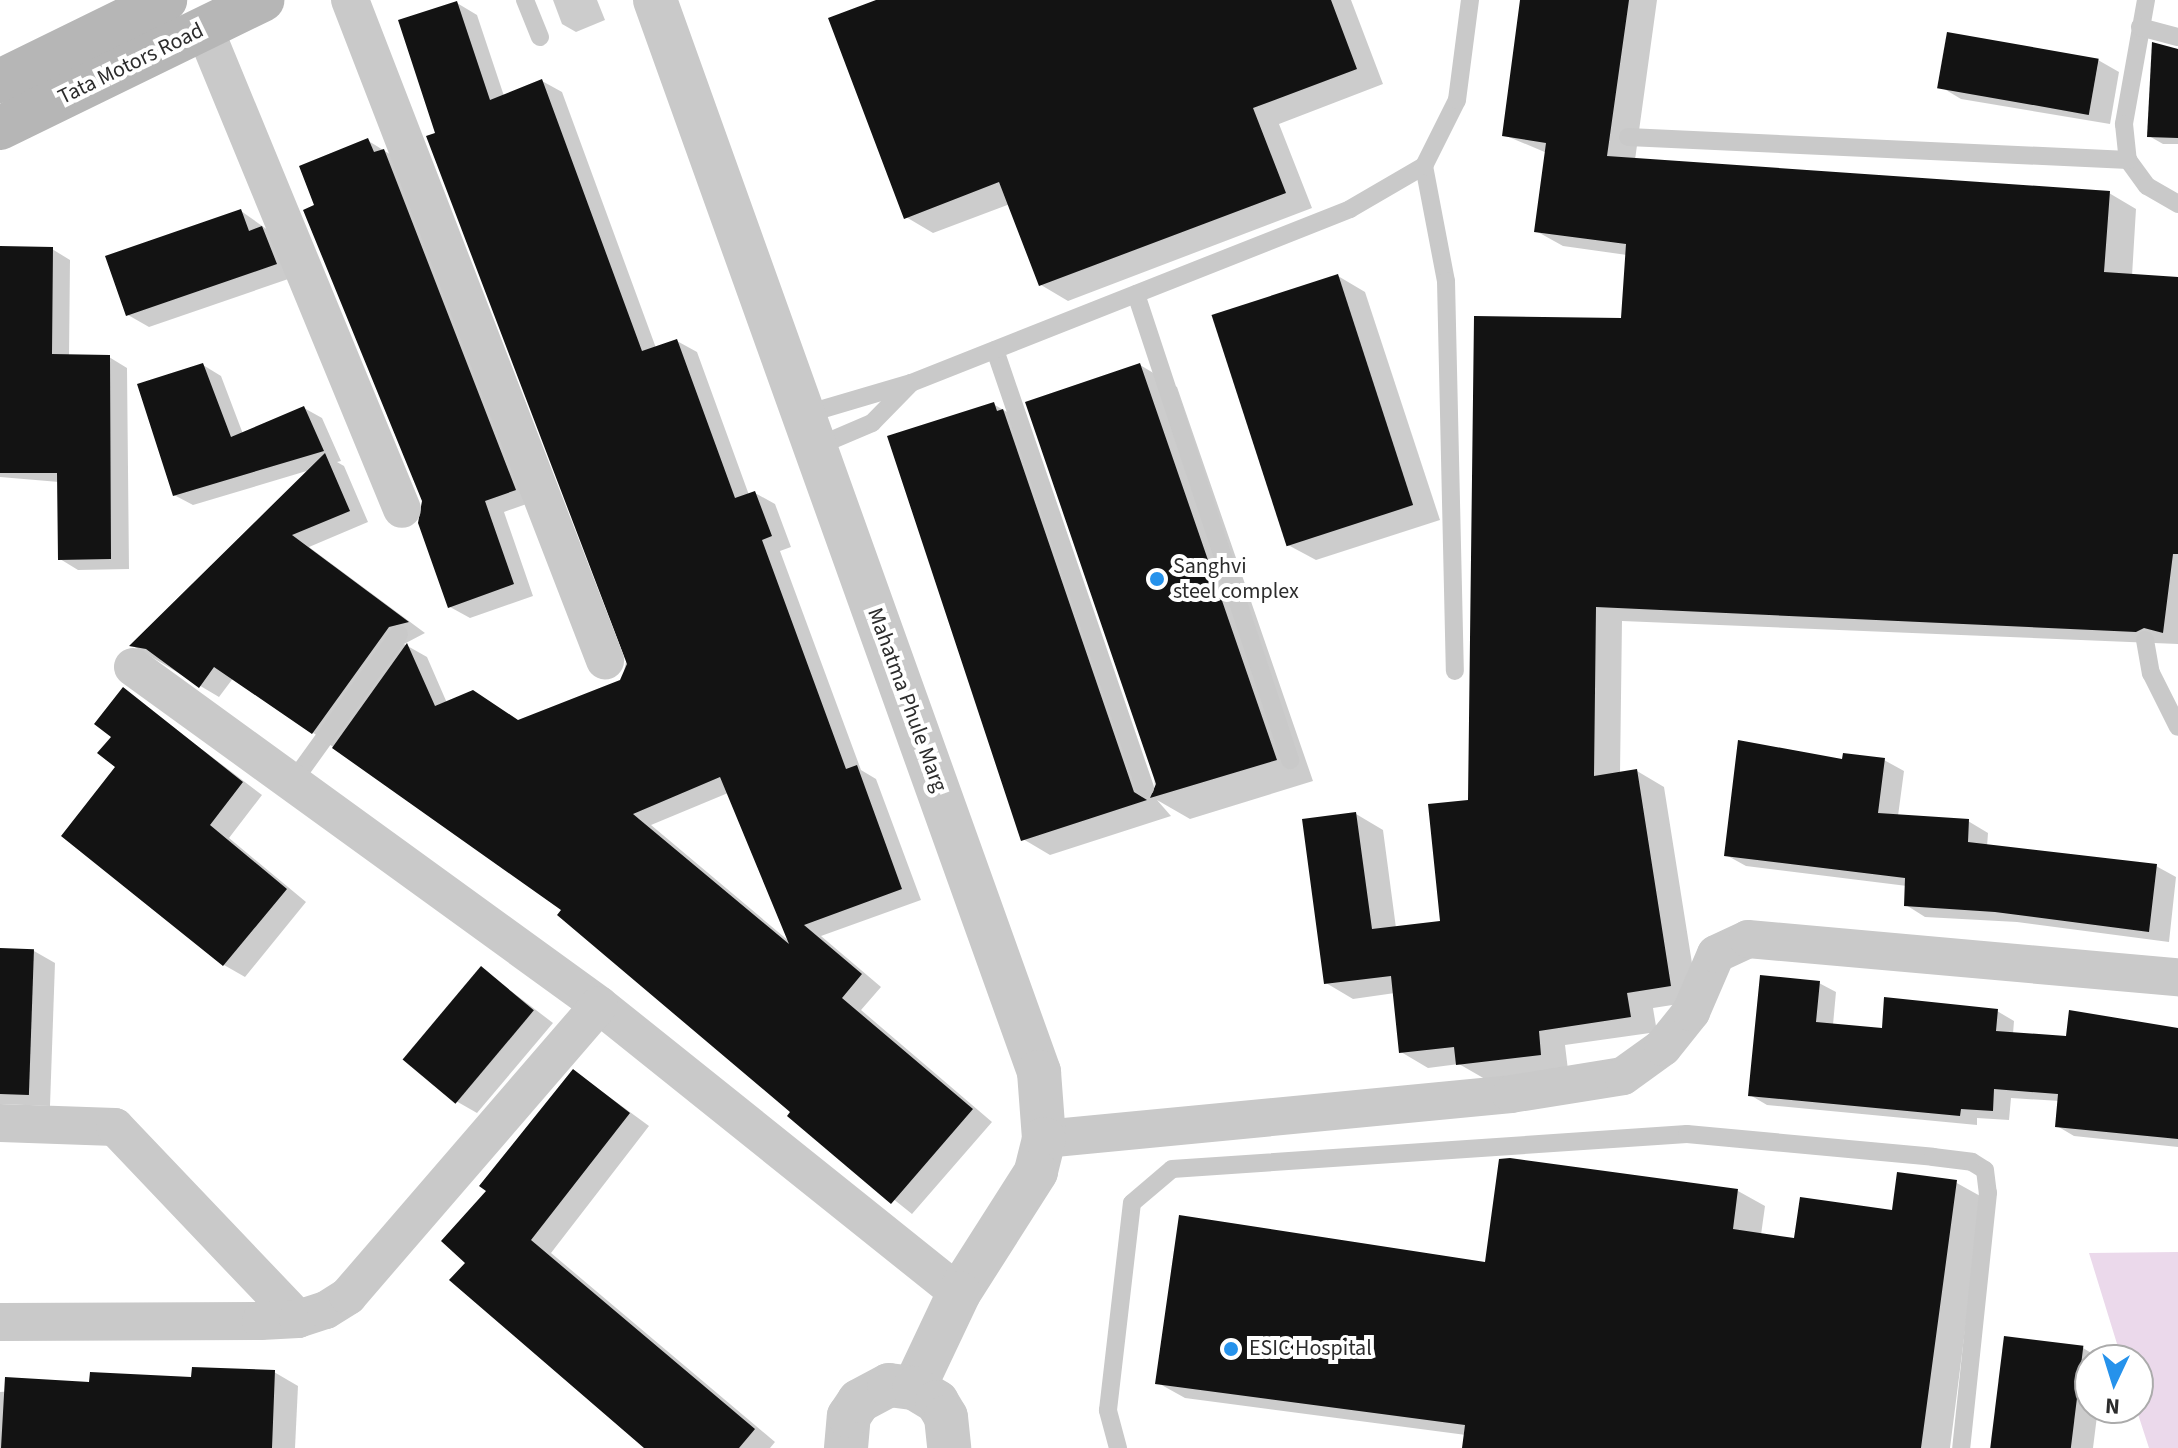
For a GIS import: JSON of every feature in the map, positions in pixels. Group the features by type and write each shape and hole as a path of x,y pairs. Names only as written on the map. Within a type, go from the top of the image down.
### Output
{"main road":[{"path":"0,81 165,0"},
{"name":"Tata Motors Road","path":"0,128 262,0"}],"street":[{"path":"350,0 605,660"},
{"name":"Mahatma Phule Marg","path":"655,0 812,430 1039,1072 1044,1139 1036,1172 959,1293 914,1388"},
{"path":"204,28 402,509"},
{"path":"133,667 599,1005 959,1293"},
{"path":"1044,1139 1511,1094 1623,1076 1663,1047 1691,1012 1716,954 1748,939 2178,977"},
{"path":"0,1322 298,1319 348,1296 599,1005"},
{"path":"0,1123 115,1127 298,1319"},
{"path":"846,1448 849,1416 859,1401 889,1385 914,1388 937,1402 946,1417 949,1448"}],"lane":[{"path":"525,0 540,37"},
{"path":"812,430 911,383 1350,209 1424,166 1457,100 1470,0"},
{"path":"2146,0 2124,124 2128,160 2147,186 2178,204"},
{"path":"2140,27 2178,37"},
{"path":"1628,137 2128,160"},
{"path":"1424,166 1446,281 1455,671"},
{"path":"1136,294 1290,760"},
{"path":"995,350 1145,788"},
{"path":"812,430 872,423 911,383"},
{"path":"292,783 399,634"},
{"path":"2145,640 2151,673 2178,727"},
{"path":"1097,1448 1115,1441 1108,1410 1112,1343 1132,1203 1172,1169 1687,1134 1933,1157 1972,1162 1985,1170 1988,1193 1961,1448"}],"shaded area":[{"path":"2178,1252 2178,1448 2149,1448 2141,1424 2154,1424 2154,1344 2117,1344 2089,1253"}],"building":[{"path":"876,0 1331,0 1357,69 1253,108 1286,193 1039,286 999,182 904,219 828,18"},
{"path":"1520,0 1629,0 1607,156 2110,191 2104,272 2178,277 2178,554 2173,554 2163,633 2144,628 2136,632 1596,607 1594,776 1637,769 1671,986 1627,993 1631,1017 1539,1031 1541,1055 1456,1065 1454,1047 1399,1053 1391,976 1324,984 1302,819 1356,812 1372,929 1440,921 1428,804 1468,800 1474,316 1621,318 1626,244 1534,232 1546,143 1502,136"},
{"path":"457,1 490,100 542,79 642,351 677,339 735,498 755,491 772,536 762,540 846,769 857,765 902,889 804,925 862,974 842,998 973,1109 891,1204 787,1116 790,1112 557,915 561,910 332,748 407,643 435,706 473,690 518,720 620,680 627,664 426,136 435,133 398,20","holes":["720,777 789,944 633,814"]},
{"path":"1947,32 2099,59 2089,115 1937,88"},
{"path":"2152,42 2178,49 2178,138 2147,137"},
{"path":"368,138 374,152 384,149 516,490 485,501 514,584 448,608 418,523 422,501 303,210 314,205 299,166"},
{"path":"241,209 249,231 262,226 277,264 126,316 105,256"},
{"path":"0,246 53,247 52,354 110,355 111,559 58,560 57,473 0,473"},
{"path":"1338,274 1413,505 1287,546 1212,315"},
{"path":"203,363 231,437 304,406 324,451 173,496 137,384"},
{"name":"Sanghvi steel complex","path":"1140,363 1277,760 1150,798 1156,784 1025,402"},
{"path":"994,402 997,411 1003,409 1134,792 1147,800 1021,841 887,436"},
{"path":"325,453 350,511 292,535 409,622 389,627 312,734 214,667 199,688 146,649 129,646"},
{"path":"123,687 243,782 210,825 287,889 223,966 61,836 115,767 97,753 111,737 94,724"},
{"path":"1738,740 1842,759 1843,753 1885,758 1878,813 1969,819 1968,842 2157,864 2149,932 1995,912 1904,906 1905,878 1724,856"},
{"path":"0,948 34,949 29,1095 0,1094"},
{"path":"481,966 534,1010 455,1104 403,1059"},
{"path":"1760,975 1820,981 1816,1022 1882,1028 1884,997 1998,1009 1996,1031 2066,1036 2069,1010 2178,1028 2178,1139 2055,1127 2058,1094 1994,1089 1993,1111 1961,1109 1960,1116 1748,1096"},
{"path":"573,1069 630,1113 531,1240 755,1429 739,1448 644,1448 449,1280 465,1263 441,1241 486,1191 479,1186"},
{"path":"1499,1159 1738,1189 1733,1229 1794,1238 1800,1197 1892,1210 1897,1172 1957,1180 1921,1448 1462,1448 1465,1425 1155,1384 1179,1215 1485,1262"},
{"path":"2004,1336 2074,1345 2071,1448 1990,1448"},
{"path":"192,1367 275,1370 272,1448 1,1448 5,1377 89,1382 90,1372 191,1377"}],"place":[{"name":"Sanghvi steel complex","path":"1157,579"},
{"name":"ESIC Hospital","path":"1231,1349"}]}
